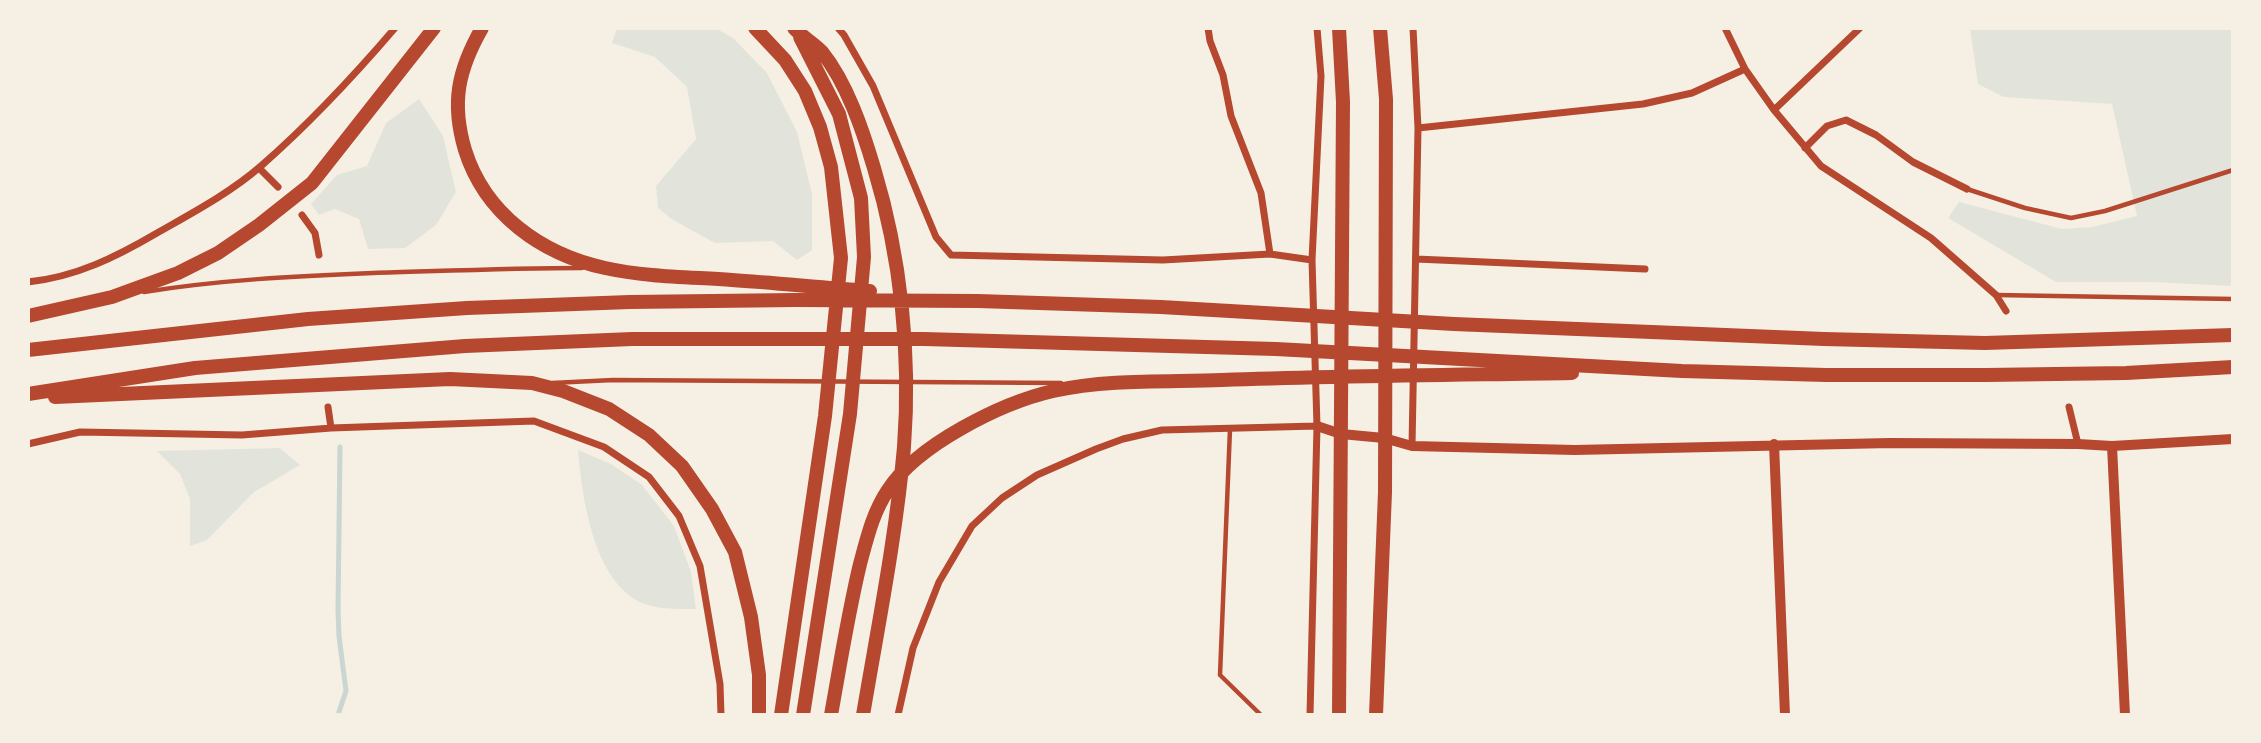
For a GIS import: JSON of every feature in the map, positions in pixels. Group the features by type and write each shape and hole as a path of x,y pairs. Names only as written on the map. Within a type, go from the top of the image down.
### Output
{"highway":[{"path":"28,316 112,297 178,273 218,253 258,225 312,183 434,28"},
{"path":"482,28 465,63 459,84 457,106 461,135 480,186 505,218 536,240 564,255 604,268 978,301"},
{"path":"755,28 785,60 805,91 820,127 831,167 841,258 825,416 781,715"},
{"path":"1339,28 1343,102 1339,715"},
{"path":"1376,715 1385,492 1386,99 1380,28"},
{"path":"796,30 822,52 864,135 881,192 902,298 904,446 887,579 863,715"},
{"path":"796,30 839,114 861,198 863,257 850,414 803,715"},
{"path":"28,350 308,319 467,308 630,302 978,301 1161,307 1454,324 1985,343 2233,335"},
{"path":"28,396 195,368 465,346 632,339 924,340 1276,349 1682,370 1986,375 2233,368"},
{"path":"831,715 853,593 870,524 888,489 916,457 947,437 1011,405 1051,391 1094,384 1682,370"},
{"path":"28,396 450,379 532,383 563,391 609,409 649,435 682,466 712,509 735,552 751,617 759,675 759,715"}],"street":[{"path":"28,282 68,275 104,262 198,211 259,168 340,90 395,28"},
{"path":"838,28 873,86 936,237 951,255 1163,260 1270,254 1312,260"},
{"path":"1208,28 1223,75 1231,116 1261,193 1270,254"},
{"path":"1310,715 1317,426 1312,260 1321,76 1317,28"},
{"path":"1412,446 1418,128 1413,28"},
{"path":"1726,28 1745,69 1774,110 1821,166 1931,238 1996,295 2006,311"},
{"path":"1774,110 1860,28"},
{"path":"1418,128 1643,104 1692,93 1745,69"},
{"path":"1805,148 1827,126 1846,120 1876,135 1913,162 1967,189"},
{"path":"259,168 278,187"},
{"path":"302,215 315,233 319,255"},
{"path":"1416,259 1645,269"},
{"path":"328,407 331,428"},
{"path":"2069,407 2078,444"},
{"path":"28,444 80,432 242,435 331,428 534,421 604,447 649,477 679,516 700,566 720,684 721,715"},
{"path":"898,715 913,648 939,582 972,526 1002,498 1037,475 1123,439 1162,430 1317,426 1341,434 1384,438 1412,446 1575,450 1774,444 2112,446 2233,439"},
{"path":"1774,444 1785,715"},
{"path":"2112,446 2125,715"}],"lane":[{"path":"1967,189 2025,208 2071,218 2105,211 2233,170"},
{"path":"112,297 220,282 336,275 498,268 604,268"},
{"path":"1996,295 2233,299"},
{"path":"532,383 613,380 1094,384"},
{"path":"1230,428 1220,676 1261,715"}],"shaded area":[{"path":"617,28 715,28 733,38 767,73 797,132 812,194 812,250 797,260 773,241 715,243 673,220 658,208 656,186 696,139 687,87 655,57 612,43"},
{"path":"1970,28 2233,28 2233,286 2151,282 2056,282 1948,218 1959,202 2062,229 2092,227 2137,216 2112,104 2004,97 1978,84"},
{"path":"419,99 443,136 456,192 436,225 405,248 368,249 359,219 335,209 319,215 311,204 337,175 367,166 386,123"},
{"path":"280,448 300,465 254,492 207,540 190,546 190,499 180,474 157,451"},
{"path":"578,450 611,464 642,485 674,526 691,572 696,609 662,608 642,603 625,592 612,576 593,536 583,491"}],"waterway":[{"path":"338,715 346,691 338,610 340,447"}]}
